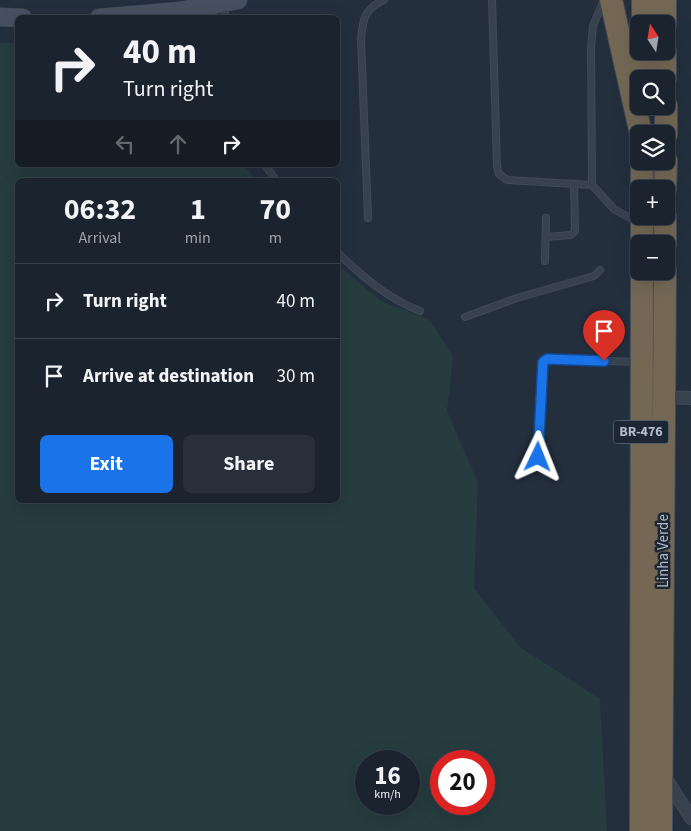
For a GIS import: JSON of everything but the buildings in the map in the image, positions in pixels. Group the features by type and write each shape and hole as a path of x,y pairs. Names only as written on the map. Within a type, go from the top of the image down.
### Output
{"highway":[{"path":"610,0 640,125"},
{"path":"643,0 643,15"},
{"path":"665,0 665,15"},
{"name":"Linha Verde","path":"641,831 642,280"},
{"name":"Linha Verde","path":"661,831 665,280"}],"main road":[{"path":"139,15 228,5"},
{"path":"0,17 15,18"}],"street":[{"path":"664,397 691,398"},
{"path":"661,770 691,818"}],"lane":[{"path":"368,218 361,39 363,17 376,4 384,0"},
{"path":"492,0 497,166 499,174 507,180 592,184"},
{"path":"604,0 593,26 591,48 592,184 614,209 642,228"},
{"path":"266,167 275,178"},
{"path":"546,238 571,235 575,231 574,184"},
{"path":"546,218 546,261"},
{"path":"340,255 373,285 398,302 420,311"},
{"path":"465,317 517,298 594,276 600,270"},
{"path":"538,457 543,362 547,359 641,362"}],"green space":[{"path":"0,43 15,43 15,167 245,167 255,178 15,178 15,503 340,503 340,267 381,301 430,320 453,357 447,411 478,483 474,588 520,647 600,699 607,831 0,831"}],"route":[{"path":"538,457 541,366 543,362 547,359 604,361"}]}
